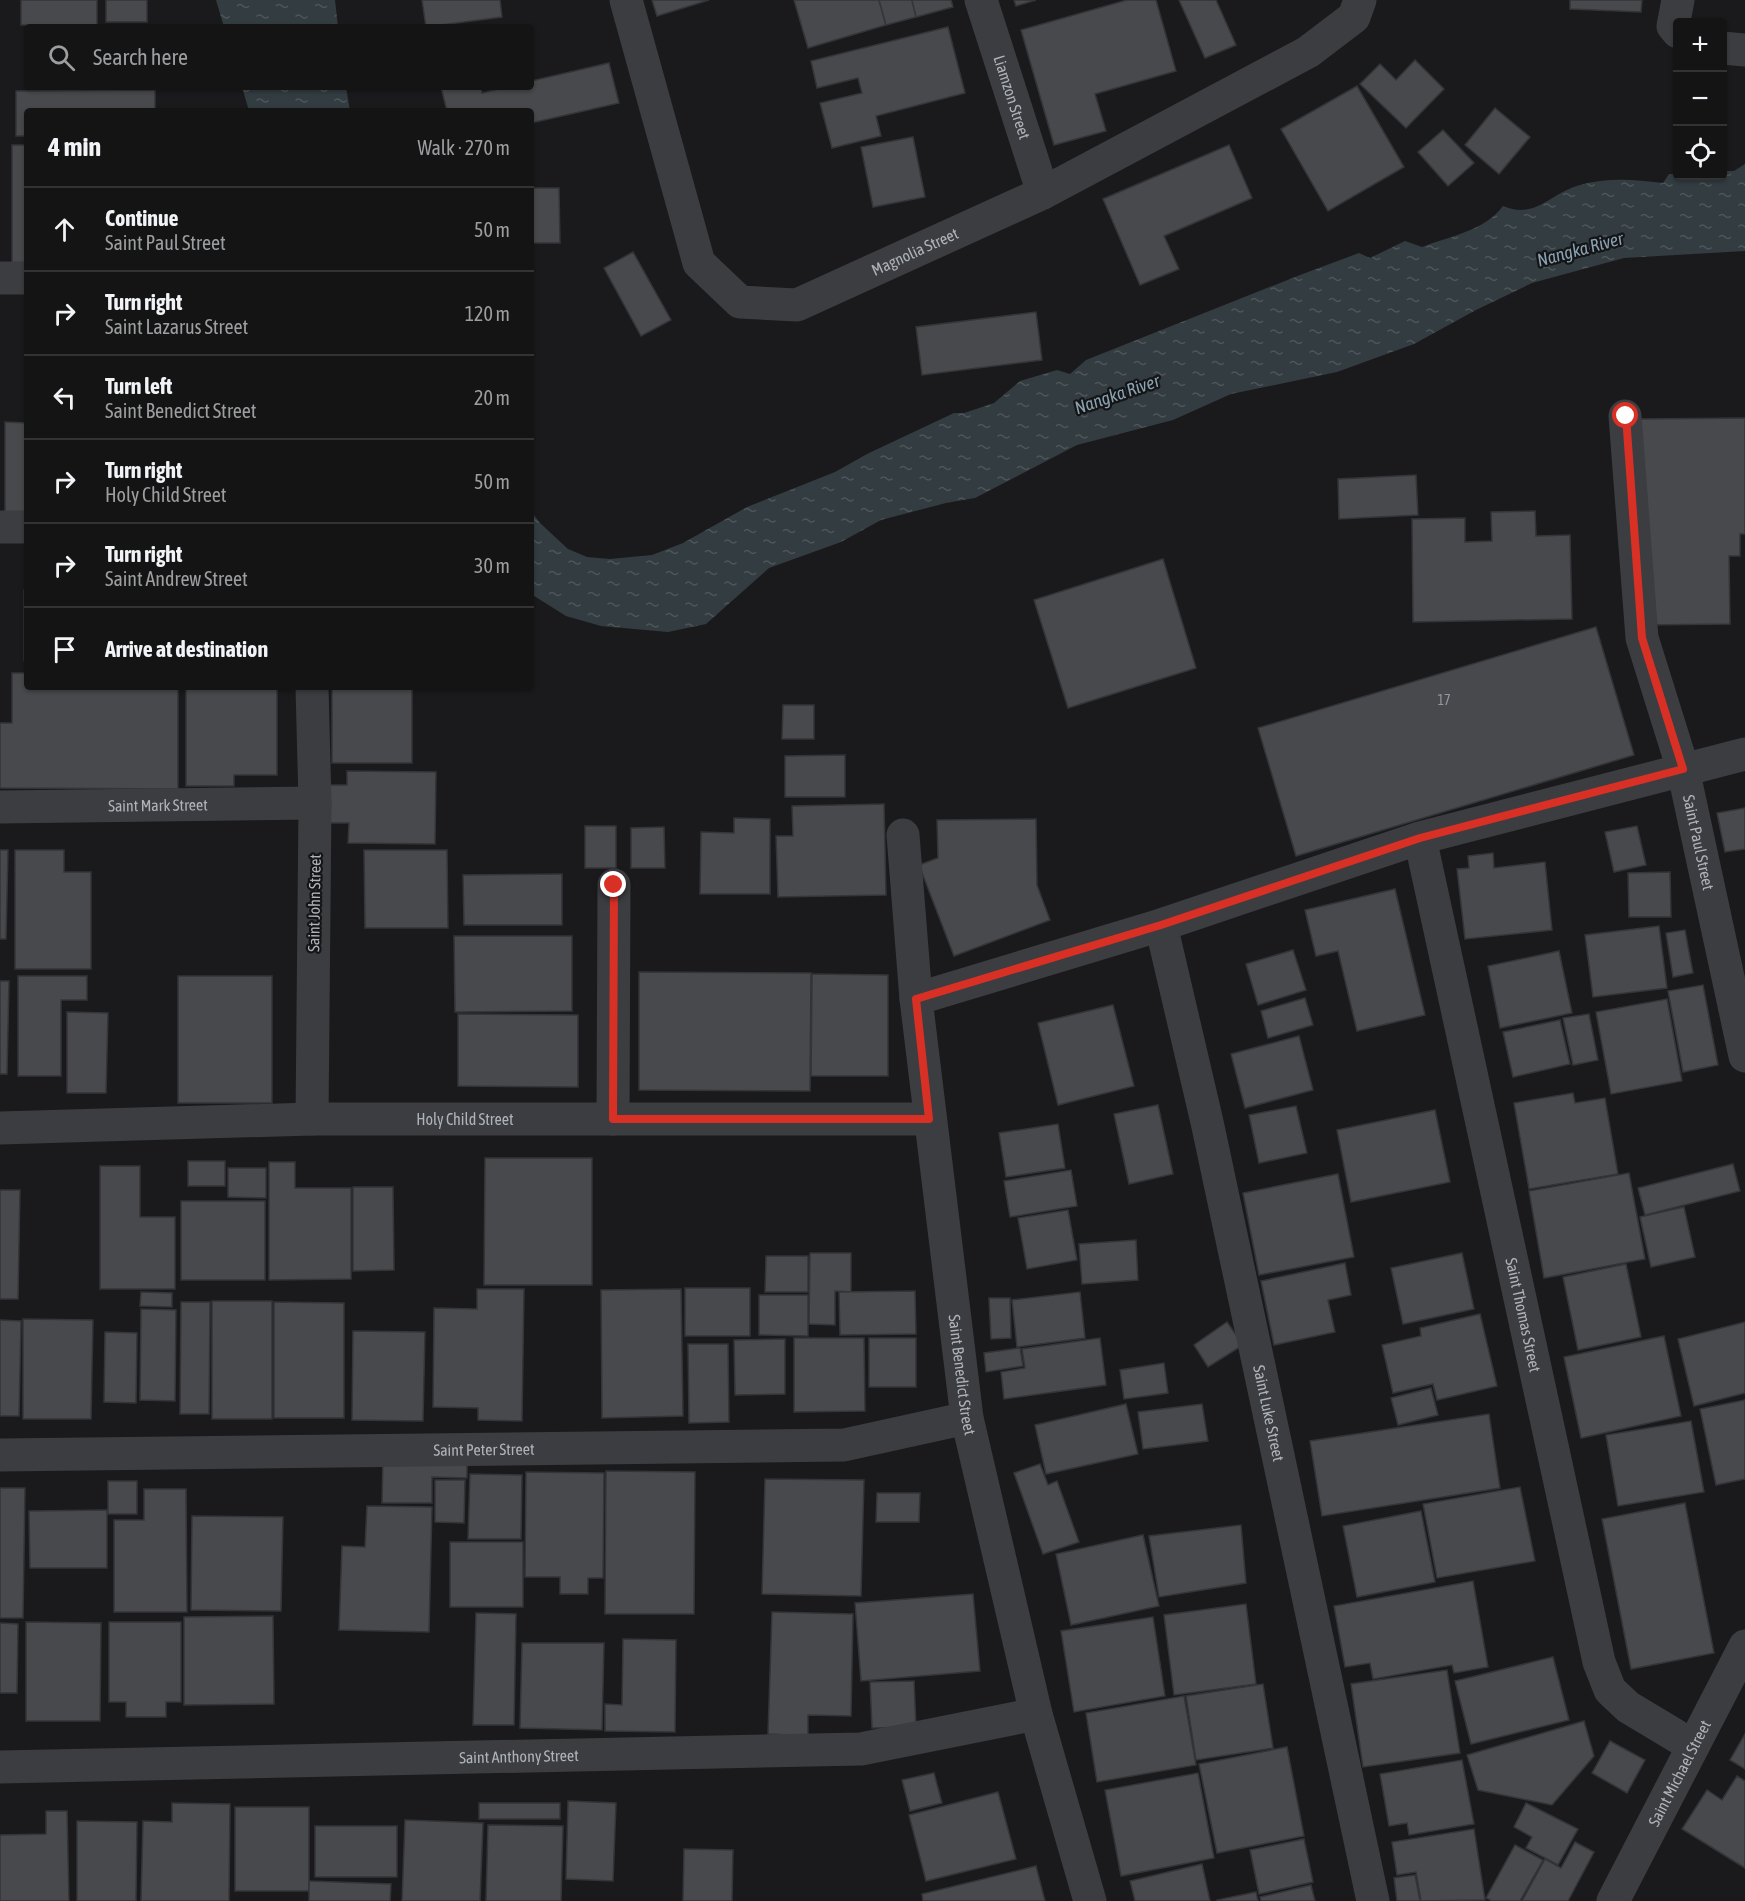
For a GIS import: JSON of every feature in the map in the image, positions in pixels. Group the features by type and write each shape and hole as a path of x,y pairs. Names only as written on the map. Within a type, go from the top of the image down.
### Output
{"street":[{"name":"Magnolia Street","path":"626,0 699,262 740,302 797,305 1043,193 1308,52 1354,17 1360,0"},
{"name":"Liamzon Street","path":"981,0 1043,193"},
{"path":"1675,18 1678,0"},
{"path":"1727,48 1745,50"},
{"path":"0,278 24,278"},
{"name":"Saint Paul Street","path":"1626,416 1642,638 1683,769 1745,1056"},
{"path":"0,527 24,527"},
{"name":"Saint John Street","path":"312,690 315,803 312,1119"},
{"path":"916,999 1161,925 1420,838 1745,754"},
{"name":"Saint Mark Street","path":"0,807 315,803"},
{"name":"Saint Benedict Street","path":"903,835 916,999 929,1119 967,1418 1036,1714 1090,1901"},
{"name":"Saint Thomas Street","path":"1420,838 1599,1662 1610,1690 1628,1707 1693,1746"},
{"path":"613,1119 614,885"},
{"name":"Saint Luke Street","path":"1161,925 1209,1134 1373,1901"},
{"name":"Holy Child Street","path":"0,1128 312,1119 929,1119"},
{"name":"Saint Peter Street","path":"0,1455 844,1444 967,1418"},
{"name":"Saint Michael Street","path":"1613,1901 1745,1646"},
{"name":"Saint Anthony Street","path":"0,1767 861,1749 1036,1714"}],"water":[{"path":"216,0 335,0 338,24 223,24"},
{"path":"243,90 346,90 350,108 248,108"},
{"name":"Nangka River","path":"1745,164 1745,251 1624,258 1532,283 1414,344 1337,372 1231,394 1173,420 1077,445 975,498 881,520 841,542 769,568 706,624 668,632 601,626 566,616 534,596 534,515 568,549 587,557 610,559 652,555 683,543 747,507 835,472 867,454 954,413 964,413 994,403 1020,381 1057,370 1070,374 1086,360 1359,253 1370,258 1405,241 1422,247 1477,227 1496,214 1503,206 1525,210 1534,208 1569,189 1591,182 1622,180 1663,183 1669,174 1673,174 1673,180 1727,180 1727,171 1734,171"}],"building":[{"path":"21,0 97,0 97,24 21,25"},
{"path":"106,0 147,0 147,22 106,22"},
{"path":"422,0 500,0 502,17 449,24 426,24"},
{"path":"652,0 709,0 657,16"},
{"path":"794,0 879,0 886,25 808,48"},
{"path":"879,0 912,0 916,17 886,25"},
{"path":"912,0 951,0 953,7 916,17"},
{"path":"1014,0 1036,0 1016,6"},
{"path":"1127,0 1156,0 1176,71 1095,94 1106,131 1054,145 1021,30"},
{"path":"1179,0 1216,0 1236,45 1205,58"},
{"path":"1570,0 1642,0 1641,12 1570,9"},
{"path":"948,27 965,93 876,116 881,136 832,148 820,103 862,93 858,78 817,88 811,61"},
{"path":"1415,60 1444,89 1406,128 1360,84 1380,64 1396,80"},
{"path":"609,63 619,103 534,122 534,108 446,108 442,90 482,90 482,93 494,90 534,90 534,80"},
{"path":"1357,86 1404,167 1328,211 1281,129"},
{"path":"155,90 155,108 24,108 24,136 16,136 16,91"},
{"path":"1495,108 1530,137 1499,174 1465,145"},
{"path":"1443,130 1474,163 1448,186 1418,152"},
{"path":"913,137 925,197 873,207 861,147"},
{"path":"12,145 24,145 24,266 12,266"},
{"path":"1229,145 1252,198 1164,236 1179,269 1140,285 1103,199"},
{"path":"534,188 559,188 560,243 534,243"},
{"path":"633,252 671,320 641,336 604,268"},
{"path":"1036,312 1042,360 922,375 916,327"},
{"path":"1745,418 1745,534 1740,534 1740,556 1729,556 1730,624 1643,625 1640,419"},
{"path":"5,422 24,423 24,519 5,519"},
{"path":"1416,475 1418,515 1339,519 1338,479"},
{"path":"1535,511 1536,536 1570,535 1572,619 1413,622 1412,519 1465,518 1465,542 1492,541 1491,512"},
{"path":"1163,559 1196,668 1068,708 1034,600"},
{"path":"1596,627 1634,755 1296,856 1258,728"},
{"path":"12,673 24,673 24,690 178,690 178,789 0,788 0,723 12,723"},
{"path":"186,690 277,690 277,775 234,775 234,786 186,786"},
{"path":"332,690 412,690 412,763 332,763"},
{"path":"783,705 814,705 814,739 782,739"},
{"path":"845,755 845,797 785,797 785,756"},
{"path":"347,771 436,772 435,844 348,843 349,823 322,823 323,785 347,785"},
{"path":"884,804 886,895 778,897 776,836 793,836 792,806"},
{"path":"1745,808 1745,849 1725,852 1717,813"},
{"path":"734,818 770,819 770,894 700,894 701,832 734,833"},
{"path":"1036,819 1037,885 1050,920 954,956 919,865 938,858 937,820"},
{"path":"585,826 616,826 616,868 585,868"},
{"path":"1637,826 1646,865 1614,872 1605,832"},
{"path":"664,827 665,868 631,868 631,828"},
{"path":"0,850 8,850 6,939 0,939"},
{"path":"15,850 64,850 64,872 91,872 91,969 15,969"},
{"path":"364,850 447,850 448,928 365,928"},
{"path":"1493,853 1494,868 1545,862 1552,930 1465,939 1457,869 1469,868 1468,856"},
{"path":"1670,872 1671,917 1629,917 1628,873"},
{"path":"562,874 562,925 464,925 463,875"},
{"path":"1395,889 1425,1015 1357,1031 1338,951 1316,956 1305,910"},
{"path":"1659,926 1667,988 1593,997 1585,935"},
{"path":"1685,930 1693,973 1673,977 1666,933"},
{"path":"454,936 572,936 572,1011 455,1012"},
{"path":"1293,950 1306,990 1258,1005 1246,964"},
{"path":"1559,951 1572,1013 1500,1028 1488,966"},
{"path":"639,972 811,973 810,1091 639,1090"},
{"path":"812,974 888,975 888,1076 811,1076"},
{"path":"18,976 87,976 87,1000 61,1000 61,1076 18,1076"},
{"path":"178,976 272,976 272,1103 178,1103"},
{"path":"0,981 9,981 7,1074 0,1074"},
{"path":"1703,985 1718,1065 1683,1072 1668,991"},
{"path":"1305,998 1313,1025 1268,1038 1261,1011"},
{"path":"1667,999 1682,1081 1611,1094 1596,1012"},
{"path":"1113,1005 1134,1086 1058,1105 1038,1023"},
{"path":"67,1012 108,1013 106,1093 67,1093"},
{"path":"458,1014 578,1015 578,1087 458,1086"},
{"path":"1589,1014 1598,1060 1573,1065 1563,1018"},
{"path":"1560,1020 1570,1064 1513,1077 1503,1032"},
{"path":"1299,1036 1313,1090 1245,1108 1231,1054"},
{"path":"1573,1093 1575,1103 1605,1098 1618,1174 1529,1189 1514,1103"},
{"path":"1158,1105 1173,1174 1129,1184 1114,1114"},
{"path":"1296,1106 1307,1153 1259,1163 1249,1115"},
{"path":"1435,1110 1450,1182 1351,1202 1337,1130"},
{"path":"1058,1124 1065,1168 1006,1177 999,1133"},
{"path":"485,1158 592,1158 592,1285 484,1285"},
{"path":"188,1161 225,1161 225,1186 188,1186"},
{"path":"269,1162 295,1162 295,1188 351,1188 351,1279 269,1280"},
{"path":"1733,1164 1740,1191 1645,1215 1638,1188"},
{"path":"100,1166 140,1166 140,1217 175,1217 175,1289 100,1289"},
{"path":"228,1168 266,1168 266,1198 228,1197"},
{"path":"1071,1170 1077,1206 1010,1217 1004,1181"},
{"path":"1629,1173 1645,1259 1544,1278 1529,1191"},
{"path":"1338,1174 1354,1257 1259,1275 1243,1193"},
{"path":"353,1187 393,1187 394,1270 353,1271"},
{"path":"0,1190 20,1190 18,1299 0,1299"},
{"path":"181,1201 265,1201 265,1280 181,1280"},
{"path":"1684,1207 1695,1257 1651,1267 1640,1217"},
{"path":"1068,1210 1077,1260 1027,1269 1018,1218"},
{"path":"1136,1240 1138,1280 1082,1284 1079,1244"},
{"path":"810,1253 851,1253 851,1292 835,1291 835,1325 809,1324"},
{"path":"1462,1253 1474,1309 1403,1324 1391,1268"},
{"path":"766,1256 808,1256 808,1292 765,1292"},
{"path":"1345,1263 1351,1295 1328,1300 1335,1332 1274,1345 1261,1281"},
{"path":"1626,1264 1641,1337 1578,1350 1563,1277"},
{"path":"685,1288 750,1288 750,1336 685,1336"},
{"path":"477,1289 524,1289 522,1421 478,1420 478,1408 433,1407 434,1308 477,1309"},
{"path":"681,1289 683,1416 602,1418 601,1290"},
{"path":"915,1291 916,1334 840,1335 839,1292"},
{"path":"141,1292 172,1293 172,1307 140,1306"},
{"path":"1080,1292 1085,1338 1017,1347 1012,1300"},
{"path":"759,1295 808,1295 808,1336 759,1335"},
{"path":"989,1298 1010,1298 1011,1338 991,1339"},
{"path":"212,1301 272,1301 272,1419 212,1419"},
{"path":"181,1302 210,1302 209,1414 180,1414"},
{"path":"274,1302 344,1303 344,1418 274,1418"},
{"path":"141,1309 176,1310 175,1401 140,1400"},
{"path":"1480,1314 1497,1386 1437,1400 1433,1384 1393,1393 1382,1345 1421,1336 1420,1328"},
{"path":"23,1319 93,1320 91,1419 23,1419"},
{"path":"0,1320 21,1321 19,1416 0,1416"},
{"path":"1227,1322 1243,1345 1208,1367 1194,1345"},
{"path":"1745,1322 1745,1393 1694,1406 1678,1339"},
{"path":"353,1331 425,1332 423,1421 352,1420"},
{"path":"105,1332 137,1333 136,1403 104,1402"},
{"path":"1664,1336 1681,1416 1581,1438 1564,1357"},
{"path":"794,1338 864,1338 865,1411 794,1412"},
{"path":"869,1338 916,1338 916,1387 869,1387"},
{"path":"1100,1338 1106,1385 1004,1399 1001,1372 1025,1368 1022,1349"},
{"path":"785,1339 785,1394 735,1395 734,1340"},
{"path":"688,1344 728,1344 729,1422 689,1423"},
{"path":"1020,1348 1023,1366 986,1372 984,1353"},
{"path":"1164,1363 1168,1393 1124,1399 1120,1370"},
{"path":"1431,1388 1438,1415 1398,1425 1391,1398"},
{"path":"1745,1400 1745,1479 1716,1485 1700,1409"},
{"path":"1126,1404 1138,1454 1046,1474 1035,1425"},
{"path":"1202,1404 1208,1441 1143,1449 1138,1412"},
{"path":"1489,1414 1500,1488 1322,1516 1310,1441"},
{"path":"1691,1421 1704,1492 1618,1506 1606,1435"},
{"path":"383,1458 467,1460 467,1478 432,1477 432,1503 382,1503"},
{"path":"1040,1464 1048,1485 1057,1481 1079,1542 1043,1554 1014,1473"},
{"path":"606,1471 695,1472 694,1614 605,1614"},
{"path":"526,1472 604,1473 603,1578 588,1578 588,1594 560,1594 560,1577 525,1577"},
{"path":"470,1474 522,1475 521,1539 468,1539"},
{"path":"765,1479 864,1480 861,1596 762,1594"},
{"path":"435,1480 465,1480 464,1523 435,1522"},
{"path":"108,1481 137,1481 137,1514 108,1514"},
{"path":"1520,1487 1535,1561 1437,1578 1423,1504"},
{"path":"0,1488 25,1488 23,1618 0,1618"},
{"path":"144,1489 186,1489 187,1612 114,1612 114,1520 144,1520"},
{"path":"877,1493 920,1493 919,1522 876,1522"},
{"path":"1685,1503 1714,1653 1631,1669 1602,1519"},
{"path":"367,1506 432,1507 429,1632 339,1630 342,1546 365,1547"},
{"path":"107,1510 107,1568 30,1568 29,1511"},
{"path":"1421,1511 1435,1582 1357,1597 1343,1526"},
{"path":"192,1516 283,1517 281,1611 191,1610"},
{"path":"1241,1525 1246,1583 1159,1597 1149,1536"},
{"path":"1143,1535 1159,1606 1071,1625 1056,1554"},
{"path":"450,1542 523,1542 523,1607 450,1607"},
{"path":"1473,1581 1488,1667 1454,1673 1452,1665 1373,1679 1370,1663 1345,1667 1334,1606"},
{"path":"973,1594 980,1671 861,1681 855,1603"},
{"path":"1246,1604 1256,1684 1174,1695 1164,1615"},
{"path":"772,1612 853,1614 851,1716 808,1715 808,1736 768,1734"},
{"path":"476,1613 516,1614 514,1725 473,1725"},
{"path":"273,1616 274,1704 184,1705 184,1617"},
{"path":"1153,1617 1165,1696 1074,1712 1061,1631"},
{"path":"26,1622 101,1623 100,1721 26,1721"},
{"path":"109,1622 181,1622 181,1702 166,1702 166,1717 126,1717 126,1702 109,1702"},
{"path":"0,1623 18,1624 17,1693 0,1693"},
{"path":"623,1639 676,1640 675,1732 605,1731 605,1704 622,1705"},
{"path":"522,1643 604,1643 602,1730 520,1728"},
{"path":"1553,1657 1569,1720 1471,1744 1455,1681"},
{"path":"1447,1670 1460,1753 1363,1767 1351,1684"},
{"path":"914,1681 916,1727 872,1728 870,1682"},
{"path":"1263,1684 1273,1748 1196,1760 1186,1696"},
{"path":"1184,1696 1196,1765 1097,1782 1086,1713"},
{"path":"1584,1721 1594,1756 1552,1805 1478,1790 1467,1755"},
{"path":"1745,1734 1745,1769 1730,1760"},
{"path":"1610,1741 1645,1760 1627,1793 1592,1773"},
{"path":"1287,1747 1304,1836 1217,1853 1199,1764"},
{"path":"1462,1760 1474,1824 1409,1835 1407,1823 1389,1826 1380,1774"},
{"path":"934,1773 942,1803 910,1811 902,1780"},
{"path":"1198,1773 1214,1858 1121,1876 1105,1790"},
{"path":"1737,1776 1745,1781 1745,1868 1682,1829 1707,1790 1722,1800"},
{"path":"998,1792 1016,1859 926,1881 909,1815"},
{"path":"568,1801 616,1803 613,1881 566,1879"},
{"path":"172,1803 230,1804 229,1901 141,1901 143,1821 172,1822"},
{"path":"479,1803 560,1803 560,1819 479,1819"},
{"path":"1526,1803 1578,1829 1558,1865 1526,1848 1532,1837 1514,1827"},
{"path":"235,1807 309,1807 309,1891 235,1891"},
{"path":"46,1811 67,1811 69,1901 0,1901 0,1835 46,1834"},
{"path":"405,1820 483,1823 480,1901 402,1901"},
{"path":"77,1821 137,1822 136,1901 77,1901"},
{"path":"488,1825 563,1826 561,1901 486,1901"},
{"path":"315,1826 397,1826 397,1877 315,1877"},
{"path":"1474,1829 1485,1900 1421,1901 1416,1872 1397,1875 1392,1842"},
{"path":"1304,1839 1313,1882 1259,1894 1250,1850"},
{"path":"1575,1842 1594,1852 1568,1901 1522,1901 1545,1859 1561,1868"},
{"path":"1515,1845 1543,1860 1520,1901 1492,1901 1486,1898"},
{"path":"684,1849 733,1850 732,1901 683,1901"},
{"path":"1202,1864 1210,1901 1135,1901 1130,1881"},
{"path":"1036,1866 1045,1901 923,1901 922,1894"},
{"path":"1415,1875 1420,1901 1397,1901 1394,1878"},
{"path":"309,1881 391,1884 390,1901 309,1901"},
{"path":"1311,1885 1315,1901 1261,1901 1260,1897"},
{"path":"1256,1892 1258,1901 1217,1901 1217,1900"}],"route":[{"path":"614,885 613,1119 929,1119 916,999 1161,925 1420,838 1683,769 1642,638 1626,416"}]}
